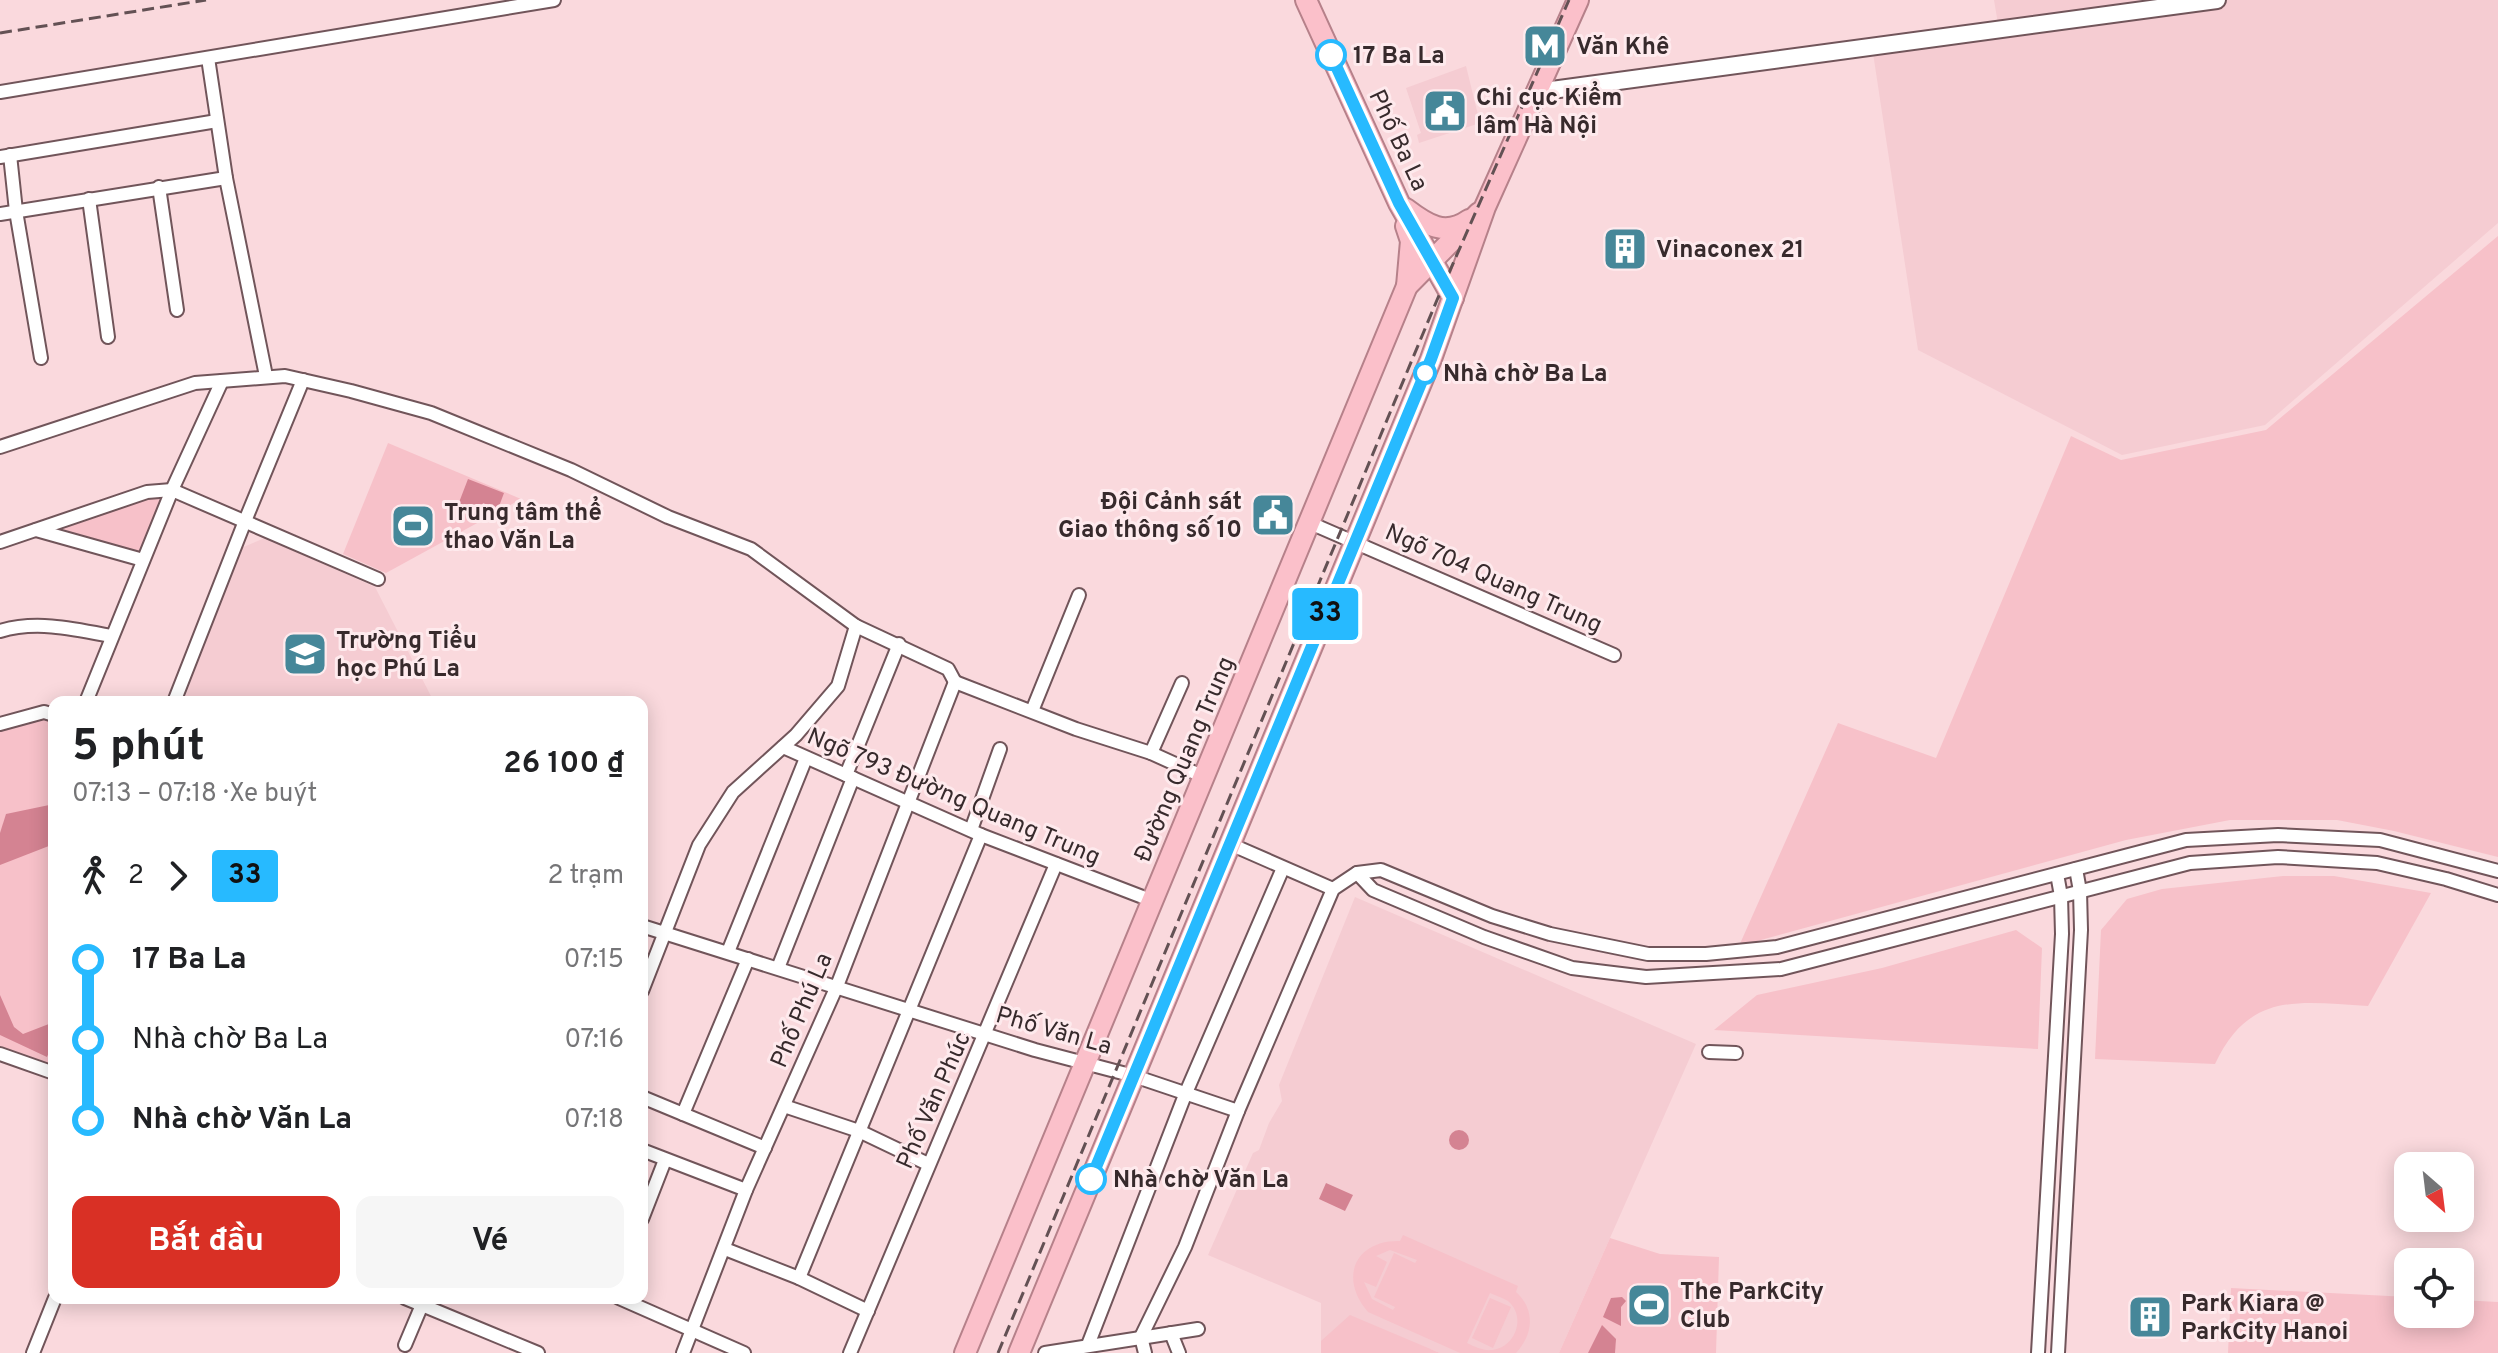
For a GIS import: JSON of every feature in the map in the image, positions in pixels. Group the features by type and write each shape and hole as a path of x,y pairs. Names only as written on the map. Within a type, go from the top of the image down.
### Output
{"highway":[{"name":"Phố Ba La","path":"1306,0 1399,203 1453,298"},
{"name":"Đường Quang Trung","path":"1019,1353 1431,359 1511,126 1537,92 1578,0"},
{"path":"1399,203 1422,222 1446,229 1455,229 1485,207"},
{"path":"1399,203 1411,241 1407,286"},
{"name":"Đường Quang Trung","path":"965,1353 1407,286 1485,207"}],"street":[{"path":"0,92 554,0"},
{"path":"1537,92 2217,0"},
{"path":"208,58 226,178 266,376"},
{"path":"41,358 5,156 217,121"},
{"path":"0,214 226,178"},
{"path":"159,187 177,310"},
{"path":"89,199 108,337"},
{"path":"0,447 195,383 266,376 303,380 431,413 571,470 668,517 751,549 856,626 948,669 955,682 1151,753 1204,777"},
{"path":"176,696 303,380"},
{"path":"88,696 172,490 222,381"},
{"path":"0,542 147,492 172,490 378,579"},
{"name":"Ngõ 704 Quang Trung","path":"1310,523 1614,655"},
{"path":"36,530 143,560"},
{"path":"1032,711 1079,595"},
{"path":"0,631 13,627 60,626 111,636"},
{"path":"648,976 699,845 733,792 783,747 838,686 856,626"},
{"path":"778,968 899,644"},
{"name":"Phố Phú La","path":"683,1353 746,1190 837,986 955,682"},
{"path":"1151,753 1182,683"},
{"path":"0,724 48,713"},
{"name":"Ngõ 793 Đường Quang Trung","path":"783,747 976,832 1153,901"},
{"path":"799,1278 911,1010 976,832 1000,749"},
{"path":"728,952 806,758"},
{"path":"1145,1353 1141,1337 1185,1247 1238,1111 1333,889 1357,873 1381,870 1492,916 1565,937 1648,954 1706,954 1777,947 2186,840 2278,835 2380,840 2498,871"},
{"path":"1230,844 1333,889"},
{"path":"1357,873 1373,890 1484,937 1572,968 1646,977 1781,969 2190,863 2278,857 2377,863 2498,895"},
{"name":"Phố Văn Phúc","path":"850,1353 1056,864"},
{"path":"1088,1345 1185,1095 1283,868"},
{"path":"2058,1353 2074,1072 2080,891 2076,869"},
{"path":"2038,1353 2058,1010 2061,896 2057,874"},
{"name":"Phố Văn La","path":"648,928 1035,1050 1134,1076 1238,1111"},
{"path":"683,1114 748,959"},
{"path":"1709,1052 1736,1053"},
{"path":"0,1054 48,1071"},
{"path":"648,1099 765,1148"},
{"path":"784,1106 859,1131 928,1164"},
{"path":"648,1153 746,1190"},
{"path":"648,1204 665,1160"},
{"path":"725,1249 799,1278 868,1311"},
{"path":"33,1353 53,1304"},
{"path":"405,1345 422,1304"},
{"path":"428,1304 538,1353"},
{"path":"632,1304 744,1353"},
{"path":"1045,1353 1198,1329"},
{"path":"1171,1333 1179,1353"}],"shaded area":[{"path":"1994,0 2498,0 2498,223 2265,425 2122,455 1918,350 1873,53 2000,36"},
{"name":"Chi cục Kiểm lâm Hà Nội","path":"1466,66 1480,123 1419,143 1417,135 1421,133 1406,88"},
{"path":"2498,236 2498,857 2337,820 2230,820 2126,840 1739,946 1838,723 1936,758 2071,436 2121,460 2266,430"},
{"name":"Trung tâm thể thao Văn La","path":"388,443 521,499 386,573 343,554"},
{"path":"468,479 504,493 498,509 483,503 479,513 458,505"},
{"path":"148,499 162,499 141,553 56,531"},
{"name":"Trường Tiểu học Phú La","path":"265,538 375,587 431,696 185,696 241,548"},
{"path":"40,717 48,719 48,1064 0,1050 0,729"},
{"path":"48,805 48,846 0,865 0,833 6,814"},
{"path":"2283,876 2334,876 2431,893 2368,1006 2298,1003 2278,1006 2244,1024 2229,1040 2215,1064 2095,1059 2101,930 2127,899 2162,889"},
{"path":"1355,897 1696,1044 1559,1353 1440,1353 1430,1349 1430,1353 1321,1353 1321,1303 1208,1255 1253,1153 1259,1150 1269,1123 1282,1101 1279,1085"},
{"path":"2016,930 2042,948 2038,1049 1714,1030 1757,995 1882,968"},
{"path":"0,995 14,1027 23,1034 48,1024 47,1057 0,1035"},
{"path":"1459,1130 1466,1133 1469,1140 1466,1147 1459,1150 1452,1147 1449,1140 1452,1133"},
{"path":"1326,1183 1353,1195 1345,1211 1319,1199"},
{"path":"1403,1235 1518,1286 1516,1292 1527,1307 1530,1322 1526,1338 1516,1353 1460,1353 1368,1312 1354,1287 1356,1264 1362,1254 1372,1247 1400,1241","holes":["1390,1250 1417,1260 1415,1263 1394,1253 1374,1297 1395,1307 1393,1310 1372,1299 1364,1282 1376,1287 1387,1262 1376,1256","1490,1293 1508,1301 1517,1315 1517,1323 1516,1331 1507,1344 1489,1350 1467,1343"]},
{"name":"The ParkCity Club","path":"1610,1238 1660,1254 1719,1257 1716,1353 1559,1353"},
{"path":"2231,1288 2394,1296 2394,1328 2474,1328 2474,1301 2498,1302 2498,1353 2228,1353"},
{"path":"1622,1297 1626,1301 1621,1307 1621,1326 1603,1317 1611,1298"},
{"path":"1490,1298 1511,1307 1493,1348 1472,1338"},
{"path":"1350,1315 1440,1353 1321,1353 1321,1341"},
{"path":"1602,1325 1616,1339 1615,1353 1588,1353"}],"railway":[{"path":"0,33 206,0"},
{"path":"998,1353 1437,300 1569,0"}],"bus line":[{"name":"33","path":"1091,1179 1431,359 1453,298 1399,203 1331,55"}],"place":[{"name":"Văn Khê","path":"1545,46"},
{"name":"17 Ba La","path":"1331,55"},
{"name":"Chi cục Kiểm lâm Hà Nội","path":"1445,111"},
{"name":"Vinaconex 21","path":"1625,249"},
{"name":"Nhà chờ Ba La","path":"1425,373"},
{"name":"Đội Cảnh sát Giao thông số 10","path":"1273,515"},
{"name":"Trung tâm thể thao Văn La","path":"413,526"},
{"name":"Trường Tiểu học Phú La","path":"305,654"},
{"name":"Nhà chờ Văn La","path":"1091,1179"},
{"name":"The ParkCity Club","path":"1649,1305"},
{"name":"Park Kiara @ ParkCity Hanoi","path":"2150,1317"}]}
